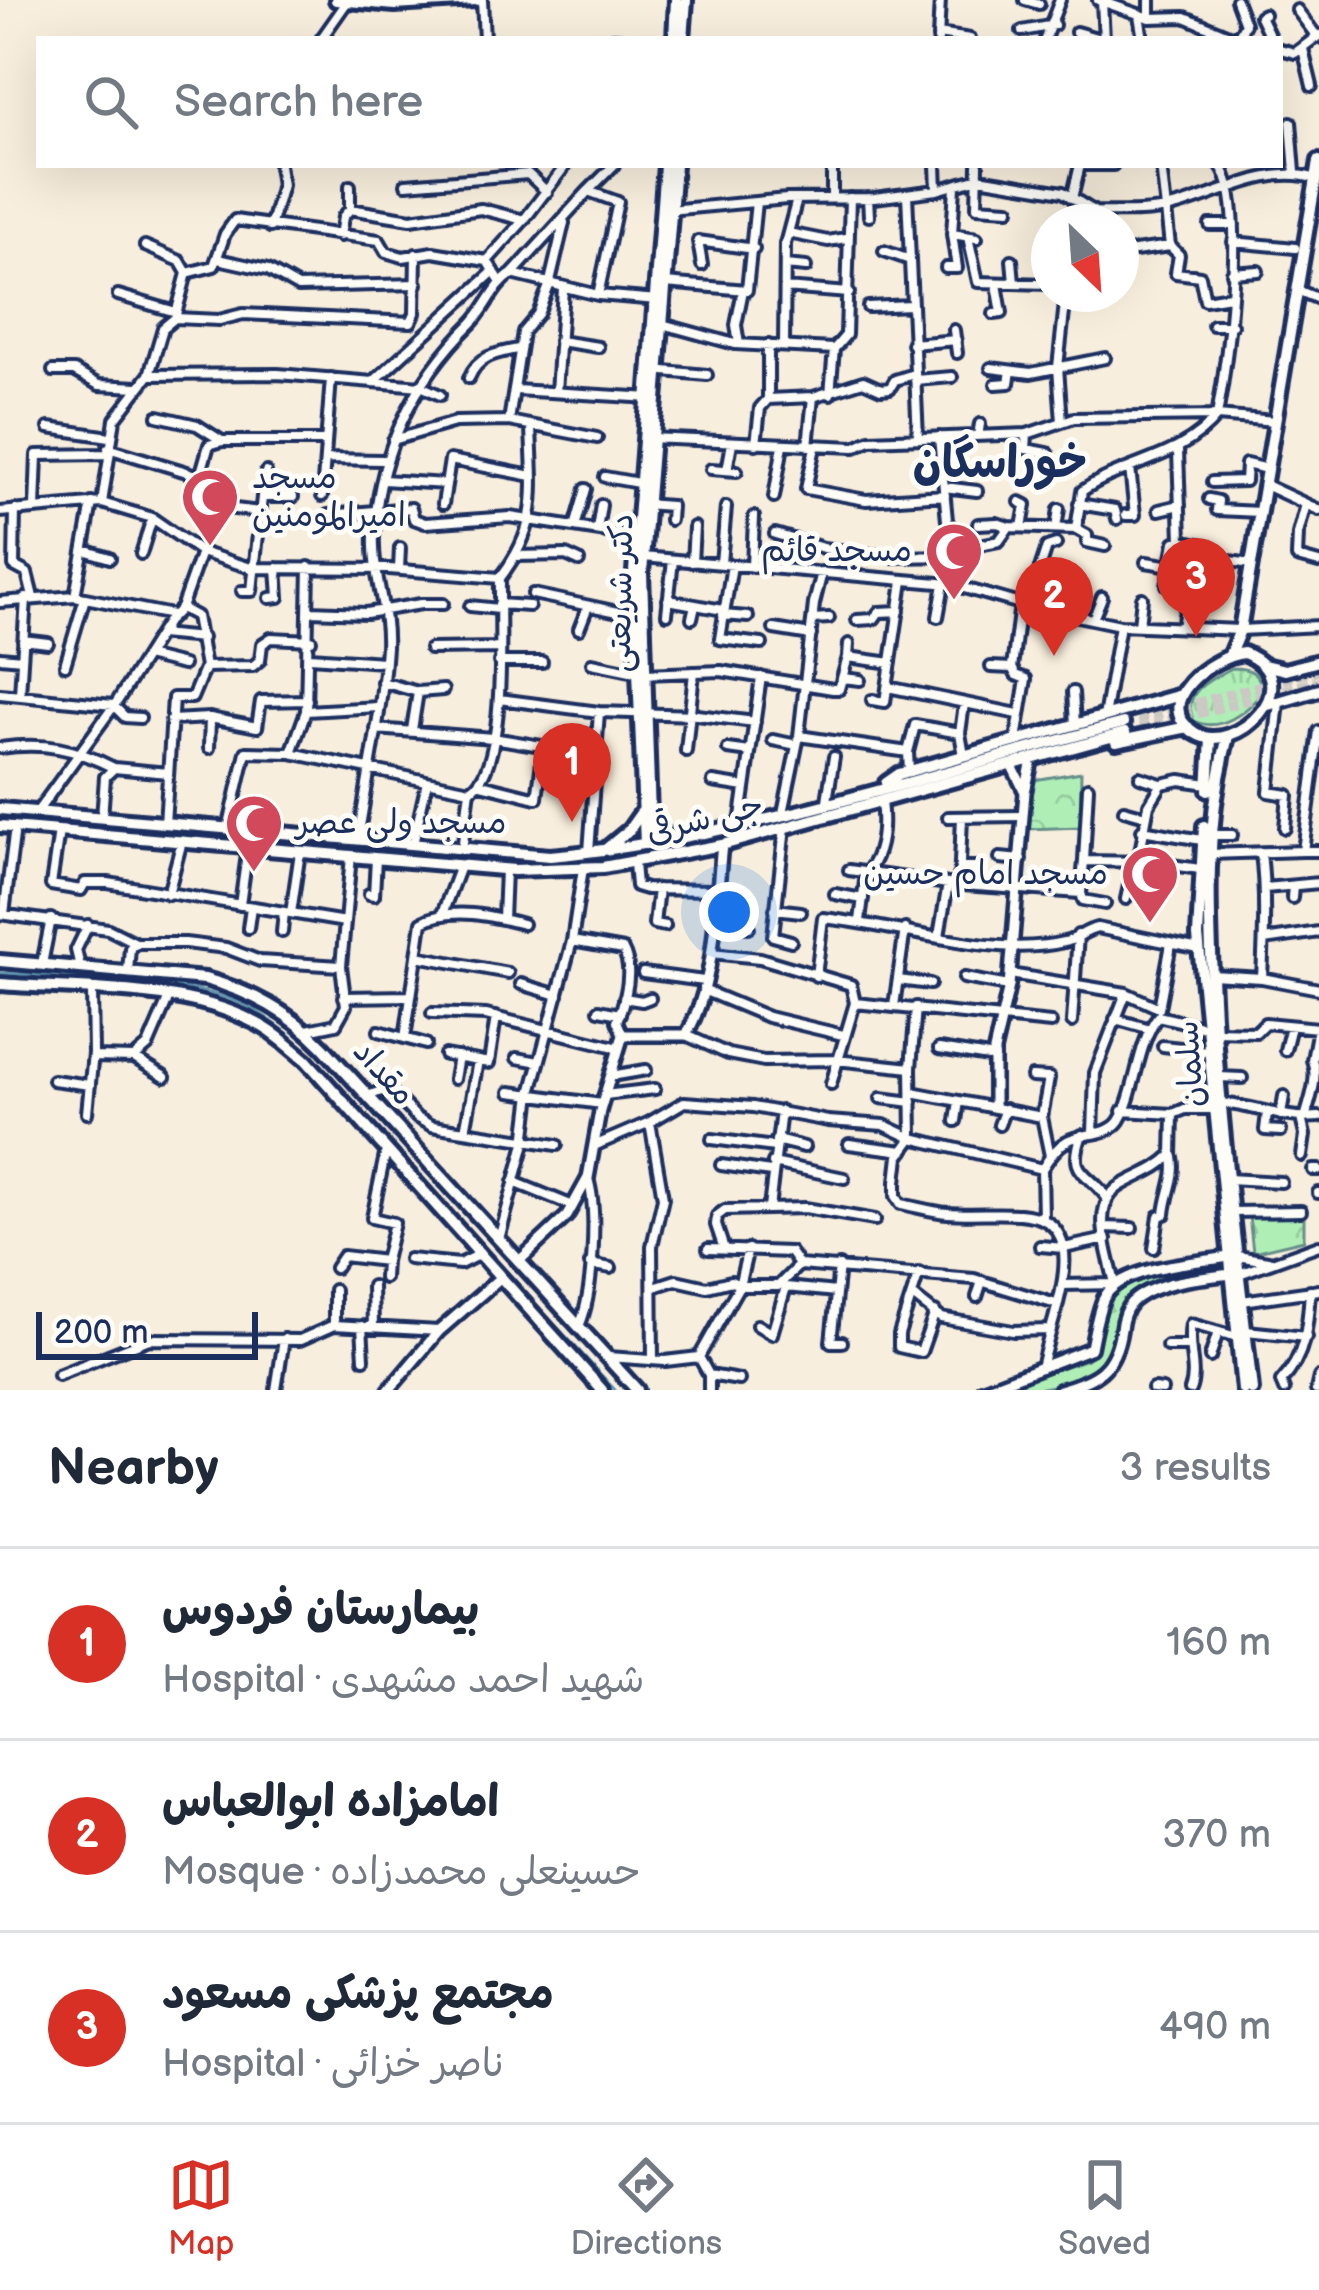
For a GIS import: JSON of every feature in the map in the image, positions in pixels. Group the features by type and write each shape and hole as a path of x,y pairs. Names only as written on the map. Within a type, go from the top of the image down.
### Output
{"main road":[{"path":"336,0 395,5 479,0"},
{"path":"678,36 681,0"},
{"path":"1230,655 1240,630 1297,290 1315,213 1319,162"},
{"name":"دکتر شریعتی","path":"639,863 650,836 640,557 670,168"},
{"path":"1240,630 1251,656"},
{"path":"1319,661 1285,670 1251,656 1230,655 1196,676 1181,695 1126,726 1031,765 897,802 880,794 909,772 1104,717 1126,726 1187,728 1210,739 1228,736 1273,704 1319,690"},
{"path":"1263,664 1272,684 1273,704"},
{"path":"1181,695 1180,711 1187,728"},
{"name":"جی شرقی","path":"0,826 506,870 583,868 639,863 722,844 880,794 1126,726"},
{"name":"سلمان","path":"1228,736 1200,869 1199,949 1252,1390"},
{"name":"سلمان","path":"1210,739 1206,837 1210,1029"},
{"name":"جی شرقی","path":"0,809 550,856 675,839 827,801 880,794"},
{"path":"596,851 615,844 646,816 675,839"},
{"name":"مقداد","path":"0,961 205,979 260,998 307,1030 637,1390"},
{"name":"مقداد","path":"0,984 169,997 227,1011 269,1030 306,1060 602,1390"},
{"name":"سلمان","path":"1212,1051 1233,1256"},
{"path":"501,1277 519,1261"},
{"name":"سلمان","path":"1235,1274 1242,1300 1242,1390"}],"street":[{"path":"479,0 484,36"},
{"path":"938,36 940,0"},
{"path":"1025,0 1039,4"},
{"path":"1047,36 1060,0"},
{"path":"1150,0 1150,18"},
{"path":"1236,0 1245,24 1239,36"},
{"path":"1102,36 1100,1 1150,18 1185,17 1231,36"},
{"path":"323,36 346,2"},
{"path":"1283,50 1295,53 1318,37 1298,10"},
{"path":"1138,15 1142,36"},
{"path":"1262,15 1270,36"},
{"path":"1022,31 1054,25"},
{"path":"1076,32 1091,36"},
{"path":"1303,49 1312,86"},
{"path":"1291,122 1295,172"},
{"path":"270,227 282,185 279,168"},
{"path":"487,261 564,168"},
{"path":"358,841 384,662 385,610 374,537 383,460 421,386 485,310 500,281 512,274 611,168"},
{"path":"832,168 832,198"},
{"path":"936,168 937,190"},
{"path":"978,168 977,207 1009,209"},
{"path":"1072,198 1080,168"},
{"path":"1161,168 1170,246 1178,255 1176,273 1200,276 1204,300 1230,296"},
{"path":"1076,529 1082,491 1102,478 1178,449 1217,416 1232,325 1234,225 1230,188 1221,168"},
{"path":"1139,212 1168,209 1295,172 1316,179"},
{"path":"406,184 528,174 547,191"},
{"path":"667,210 868,198 955,187 979,178 1063,192 1079,204"},
{"path":"340,236 350,208 350,186"},
{"path":"946,268 958,268 952,234 955,187"},
{"path":"588,191 618,202 598,296"},
{"path":"907,194 918,438"},
{"path":"830,394 834,349 846,335 850,198"},
{"path":"868,198 869,216"},
{"path":"784,346 785,265 797,199"},
{"path":"662,283 747,290 756,202"},
{"path":"350,208 411,219 481,209 524,220"},
{"path":"509,421 518,349 550,286 565,217"},
{"path":"187,273 214,266 235,220 379,240 386,252 403,257 433,252 487,261 500,281"},
{"path":"1210,225 1234,225"},
{"path":"788,233 828,241 846,238"},
{"path":"952,234 973,237 978,282 1031,283"},
{"path":"702,265 698,241 754,249"},
{"path":"1233,242 1295,248"},
{"path":"65,664 80,597 84,550 115,419 149,375 187,273 180,261 145,246"},
{"path":"1139,256 1170,246"},
{"path":"884,251 910,260"},
{"path":"118,295 175,315 219,320 243,314 401,325 412,322 416,254"},
{"path":"218,259 268,270 298,287 417,284"},
{"path":"1012,260 1014,282"},
{"path":"785,265 806,267"},
{"path":"373,382 494,271"},
{"path":"1232,273 1258,271"},
{"path":"512,274 598,296 661,300"},
{"path":"730,289 733,278"},
{"path":"994,314 1003,314 997,284"},
{"path":"785,288 849,293"},
{"path":"556,392 563,289"},
{"path":"739,344 736,325 743,290"},
{"path":"1297,290 1319,299"},
{"path":"868,307 910,305"},
{"path":"1062,422 1058,367 1064,312"},
{"path":"659,324 739,344 834,349"},
{"path":"1213,325 1232,325"},
{"path":"912,344 955,335 957,353"},
{"path":"560,341 598,347"},
{"path":"756,445 760,408 768,399 768,345"},
{"path":"469,378 490,354 518,349"},
{"path":"992,368 1031,373 1105,358"},
{"path":"1214,364 1228,363"},
{"path":"656,370 707,375"},
{"path":"53,371 74,371 99,385 140,387"},
{"path":"996,384 1009,383 1011,371"},
{"path":"149,375 278,374 421,386 440,395"},
{"path":"768,399 814,398 863,381 880,389 890,388 895,380 952,377"},
{"path":"322,496 331,379"},
{"path":"515,390 654,399"},
{"path":"814,398 806,489 866,500 977,491"},
{"path":"158,416 197,424 222,441"},
{"path":"651,439 855,448 870,440 1027,434 1074,418 1217,416 1275,421"},
{"path":"392,440 455,422 509,421 597,438"},
{"path":"978,436 980,424"},
{"path":"228,829 246,752 291,753 470,790 481,784 499,699 500,578 532,520 531,427"},
{"path":"49,428 110,436"},
{"path":"1027,434 1026,449 1048,453"},
{"path":"938,617 957,552 947,520 940,437"},
{"path":"260,512 201,505 200,476 209,445 326,440"},
{"path":"710,469 732,471 732,443"},
{"path":"774,497 783,446"},
{"path":"1167,585 1178,541 1178,449"},
{"path":"35,508 37,455 107,451 200,476"},
{"path":"325,460 383,460"},
{"path":"443,504 450,460 532,476"},
{"path":"1213,482 1245,481 1246,464 1267,469"},
{"path":"1079,505 1115,510 1122,517 1135,515 1130,468"},
{"path":"242,591 252,590 266,472"},
{"path":"604,476 647,485"},
{"path":"383,480 446,484"},
{"path":"1264,485 1319,510"},
{"path":"575,526 586,489"},
{"path":"570,496 583,501"},
{"path":"262,497 293,497"},
{"path":"1209,499 1218,501 1217,510 1260,512"},
{"path":"0,512 97,502 152,518 201,552 251,568 377,568 500,578"},
{"path":"1020,502 1026,505 1022,527"},
{"path":"645,504 671,506 670,520"},
{"path":"1306,504 1297,556 1319,563"},
{"path":"1159,510 1180,505"},
{"path":"597,530 601,506"},
{"path":"721,563 726,507"},
{"path":"328,515 411,508 414,519 425,523 510,517 642,537"},
{"path":"1056,528 1059,509"},
{"path":"15,510 14,566 27,573 30,598 20,694"},
{"path":"752,567 754,517"},
{"path":"141,554 152,518"},
{"path":"978,524 1076,529 1087,535 1087,542 1105,546"},
{"path":"692,562 694,527"},
{"path":"775,534 823,548 893,557 957,552 999,541 1009,527"},
{"path":"1158,540 1208,545 1215,559 1251,563"},
{"path":"1034,608 1035,584 1047,547 1055,544"},
{"path":"399,569 400,548"},
{"path":"84,550 110,558"},
{"path":"37,812 178,612 201,552"},
{"path":"516,556 566,555 579,561"},
{"path":"640,557 947,584 1120,625 1240,630 1319,626"},
{"path":"667,614 673,560"},
{"path":"1146,562 1171,566"},
{"path":"732,565 720,640 762,644"},
{"path":"291,753 307,706 309,567"},
{"path":"270,598 279,597 277,568"},
{"path":"783,813 822,572"},
{"path":"872,700 885,702 903,580"},
{"path":"1035,584 1081,586"},
{"path":"533,594 639,617"},
{"path":"0,602 80,597 196,616 205,667 192,698 172,698 165,824"},
{"path":"1093,620 1102,597"},
{"path":"1139,625 1142,598"},
{"path":"1182,628 1186,598"},
{"path":"668,600 748,617"},
{"path":"310,611 443,604"},
{"path":"1016,742 1026,679 1012,668 1020,604"},
{"path":"692,618 695,605"},
{"path":"470,606 529,606"},
{"path":"579,628 588,606"},
{"path":"857,620 899,610"},
{"path":"812,619 829,619"},
{"path":"1104,717 1120,625"},
{"path":"774,629 811,635"},
{"path":"160,634 202,638"},
{"path":"205,667 254,667 262,644 272,638 310,640"},
{"path":"23,640 48,643"},
{"path":"592,664 641,673 721,671 839,689 849,644"},
{"path":"430,649 499,649"},
{"path":"146,656 182,665"},
{"path":"848,656 891,663"},
{"path":"0,657 22,659"},
{"path":"310,657 384,662"},
{"path":"499,662 542,662"},
{"path":"992,667 1012,668"},
{"path":"686,751 694,672"},
{"path":"740,824 761,677"},
{"path":"844,678 860,680"},
{"path":"382,682 418,692 443,690"},
{"path":"888,687 1018,714"},
{"path":"412,730 418,692"},
{"path":"1073,692 1075,725"},
{"path":"0,694 113,705 125,717 140,718"},
{"path":"499,699 599,712 691,714 755,722"},
{"path":"171,720 210,718 257,727 261,701"},
{"path":"244,703 379,707"},
{"path":"964,704 960,733 964,756"},
{"path":"1273,704 1269,792 1288,795 1285,828"},
{"path":"596,851 599,712"},
{"path":"209,748 210,718"},
{"path":"909,772 915,725 960,733"},
{"path":"376,729 493,738 596,755"},
{"path":"1303,851 1318,739"},
{"path":"773,740 908,752"},
{"path":"0,748 33,743 79,750 114,768 168,773"},
{"path":"481,784 537,798 544,747"},
{"path":"728,749 751,752"},
{"path":"827,801 834,757"},
{"path":"999,1125 994,1058 1010,980 1031,765"},
{"path":"102,818 105,777 114,768"},
{"path":"1014,770 1025,792"},
{"path":"1140,777 1162,784 1180,780 1208,784"},
{"path":"413,845 428,782"},
{"path":"713,782 745,787"},
{"path":"1126,899 1146,816 1162,784"},
{"path":"1088,787 1081,893 1083,901 1105,904"},
{"path":"462,850 470,790"},
{"path":"860,921 866,873 878,854 883,821 880,794"},
{"path":"1124,810 1146,816"},
{"path":"948,817 1023,816"},
{"path":"959,885 962,817"},
{"path":"785,827 772,936 791,941"},
{"path":"1142,830 1232,836"},
{"path":"0,849 17,831"},
{"path":"17,831 2,914 108,929 136,943 185,943 226,948 260,961 341,966"},
{"path":"59,831 50,885 81,890 85,883 108,883 345,922"},
{"path":"168,894 182,841"},
{"path":"686,1035 696,1017 703,985 722,844"},
{"path":"248,847 248,928"},
{"path":"1209,854 1319,850"},
{"path":"282,932 300,852"},
{"path":"1262,853 1262,978"},
{"path":"307,1030 336,1024 346,1006 341,966 350,856"},
{"path":"368,894 374,895 376,858"},
{"path":"1000,858 1021,860"},
{"path":"1084,861 1200,869"},
{"path":"639,863 636,886 716,890"},
{"path":"442,914 460,866"},
{"path":"960,866 979,867"},
{"path":"499,1239 525,1143 531,1093 572,941 583,868"},
{"path":"503,919 506,870"},
{"path":"849,870 948,884 1081,893"},
{"path":"1265,888 1319,883"},
{"path":"940,936 948,884"},
{"path":"1292,898 1293,886"},
{"path":"658,889 654,924 665,926"},
{"path":"835,894 863,899"},
{"path":"775,908 801,912"},
{"path":"405,1038 422,922 442,914 523,924"},
{"path":"816,976 823,918 969,943 1068,942 1097,928 1199,949"},
{"path":"42,964 51,920"},
{"path":"713,923 749,927"},
{"path":"80,968 76,950 88,926"},
{"path":"894,1006 905,929"},
{"path":"1264,940 1319,932"},
{"path":"1072,1022 1078,934"},
{"path":"519,1261 567,1216 588,1178 603,1099 623,1035 616,1021 628,971 623,950 572,941"},
{"path":"128,971 130,948 136,943"},
{"path":"707,943 851,986 855,1003 831,1084"},
{"path":"1043,1218 1042,1169 1050,1157 1064,1142 1108,1130 1119,1120 1147,1028 1158,1012 1171,944"},
{"path":"417,956 508,973"},
{"path":"643,973 703,985 768,1017 843,1035"},
{"path":"1212,975 1319,989"},
{"path":"964,978 1126,993 1158,1012 1210,1029 1256,1032 1264,1023 1318,1028 1312,1060 1317,1082 1303,1118 1306,1149 1302,1156"},
{"path":"898,980 930,984"},
{"path":"521,985 558,995"},
{"path":"87,1113 93,1057 92,991"},
{"path":"1107,1198 1097,1183 1080,1174 1076,1163 1088,1133 1095,1073 1126,993"},
{"path":"344,997 410,996"},
{"path":"134,1058 148,1046 169,997"},
{"path":"624,998 650,998"},
{"path":"855,1003 1051,1023"},
{"path":"916,1007 912,1138 903,1150 896,1196 901,1204 946,1213 994,1212 1053,1223 1064,1237 1062,1285 1042,1368"},
{"path":"599,1010 620,1015"},
{"path":"432,1013 496,1017 619,1048"},
{"path":"445,1055 489,1063 496,1017"},
{"path":"1114,1019 1147,1028"},
{"path":"1285,1049 1291,1026"},
{"path":"379,1031 426,1044"},
{"path":"623,1035 686,1035 728,1054 764,1061 836,1060 911,1068"},
{"path":"1163,1046 1212,1051"},
{"path":"939,1049 994,1058"},
{"path":"93,1057 134,1058 166,1077"},
{"path":"454,1079 458,1057"},
{"path":"518,1058 540,1062"},
{"path":"465,1131 478,1061"},
{"path":"610,1076 646,1070"},
{"path":"1218,1076 1242,1078"},
{"path":"1032,1077 1049,1078 1042,1117 1050,1157"},
{"path":"53,1080 90,1085"},
{"path":"510,1091 603,1099 655,1090"},
{"path":"368,1096 393,1093 432,1126 557,1145"},
{"path":"1281,1115 1284,1096"},
{"path":"881,1098 959,1101 1042,1117"},
{"path":"956,1121 959,1101"},
{"path":"593,1146 685,1102 884,1126 912,1138 1042,1169"},
{"path":"1122,1111 1173,1114 1185,1109 1246,1106 1267,1113 1319,1117"},
{"path":"769,1208 782,1111"},
{"path":"1267,1113 1265,1130 1281,1131"},
{"path":"1154,1248 1159,1216 1166,1214 1167,1192 1174,1180 1173,1114"},
{"path":"650,1122 663,1198 652,1246 653,1360"},
{"path":"712,1139 804,1147"},
{"path":"849,1144 903,1150"},
{"path":"384,1278 394,1223 372,1218 386,1150"},
{"path":"984,1390 1090,1348 1104,1298 1115,1284 1102,1210 1107,1198 1126,1182 1158,1169 1172,1155"},
{"path":"721,1165 844,1178"},
{"path":"579,1326 589,1306 594,1196 588,1178"},
{"path":"1227,1179 1281,1182"},
{"path":"514,1182 573,1205"},
{"path":"724,1249 717,1216 725,1210 805,1208 875,1220"},
{"path":"1231,1212 1300,1211"},
{"path":"1104,1227 1132,1228"},
{"path":"1040,1246 1064,1248 1106,1239"},
{"path":"1059,1390 1090,1382 1111,1365 1121,1319 1132,1303 1149,1292 1235,1274 1319,1245"},
{"path":"708,1249 790,1252 799,1265"},
{"path":"699,1357 740,1286 748,1250"},
{"path":"409,1259 460,1264 480,1254"},
{"path":"334,1268 343,1256 385,1261"},
{"path":"1062,1285 1115,1284 1136,1274 1233,1256 1269,1261"},
{"path":"1207,1261 1214,1268 1209,1277"},
{"path":"590,1264 611,1268"},
{"path":"799,1265 982,1281 1056,1304"},
{"path":"757,1325 772,1334 782,1287 799,1265"},
{"path":"839,1266 831,1342 842,1342"},
{"path":"920,1273 898,1347 921,1352 935,1312"},
{"path":"389,1390 439,1330 501,1277"},
{"path":"654,1287 676,1280 707,1287 731,1281 740,1286 836,1292"},
{"path":"976,1297 982,1281"},
{"path":"364,1359 372,1286"},
{"path":"334,1290 334,1325"},
{"path":"1242,1300 1314,1290 1306,1337 1281,1382 1284,1390"},
{"path":"914,1297 941,1318 1013,1331 1049,1330"},
{"path":"886,1317 903,1321"},
{"path":"1190,1390 1194,1373 1187,1346 1191,1324 1218,1332 1306,1337"},
{"path":"58,1375 149,1340 300,1340 334,1325 439,1330"},
{"path":"1210,1357 1218,1332"},
{"path":"276,1390 284,1340"},
{"path":"1167,1346 1187,1346"},
{"path":"607,1357 699,1357"},
{"path":"699,1357 709,1375 709,1390"},
{"path":"1194,1373 1209,1381"},
{"path":"709,1375 740,1380"},
{"path":"1316,1390 1319,1377"}],"green space":[{"path":"1232,668 1253,672 1262,691 1249,707 1223,723 1194,721 1194,695"},
{"path":"1081,772 1080,827 1029,829 1034,780"},
{"path":"1249,1216 1304,1216 1304,1240 1253,1252"},
{"path":"1199,1265 1207,1270 1123,1300 1105,1356 1089,1372 1052,1386 1016,1390 1014,1384 1087,1359 1097,1348 1110,1300 1123,1283"}],"waterway":[{"path":"0,973 163,984 225,998 261,1014 290,1035 615,1390"}],"tunnel":[{"path":"1123,723 1319,670"},
{"path":"1125,733 1319,681"}],"place":[{"name":"مسجد امیرالمومنین","path":"210,548"},
{"name":"مسجد قائم","path":"954,602"},
{"name":"مجتمع پزشکی مسعود","path":"1196,637"},
{"name":"امامزاده ابوالعباس","path":"1054,656"},
{"name":"بیمارستان فردوس","path":"572,822"},
{"name":"مسجد ولی عصر","path":"254,874"},
{"name":"مسجد امام حسین","path":"1150,925"}],"district":[{"name":"خوراسگان","path":"1000,463"}]}
